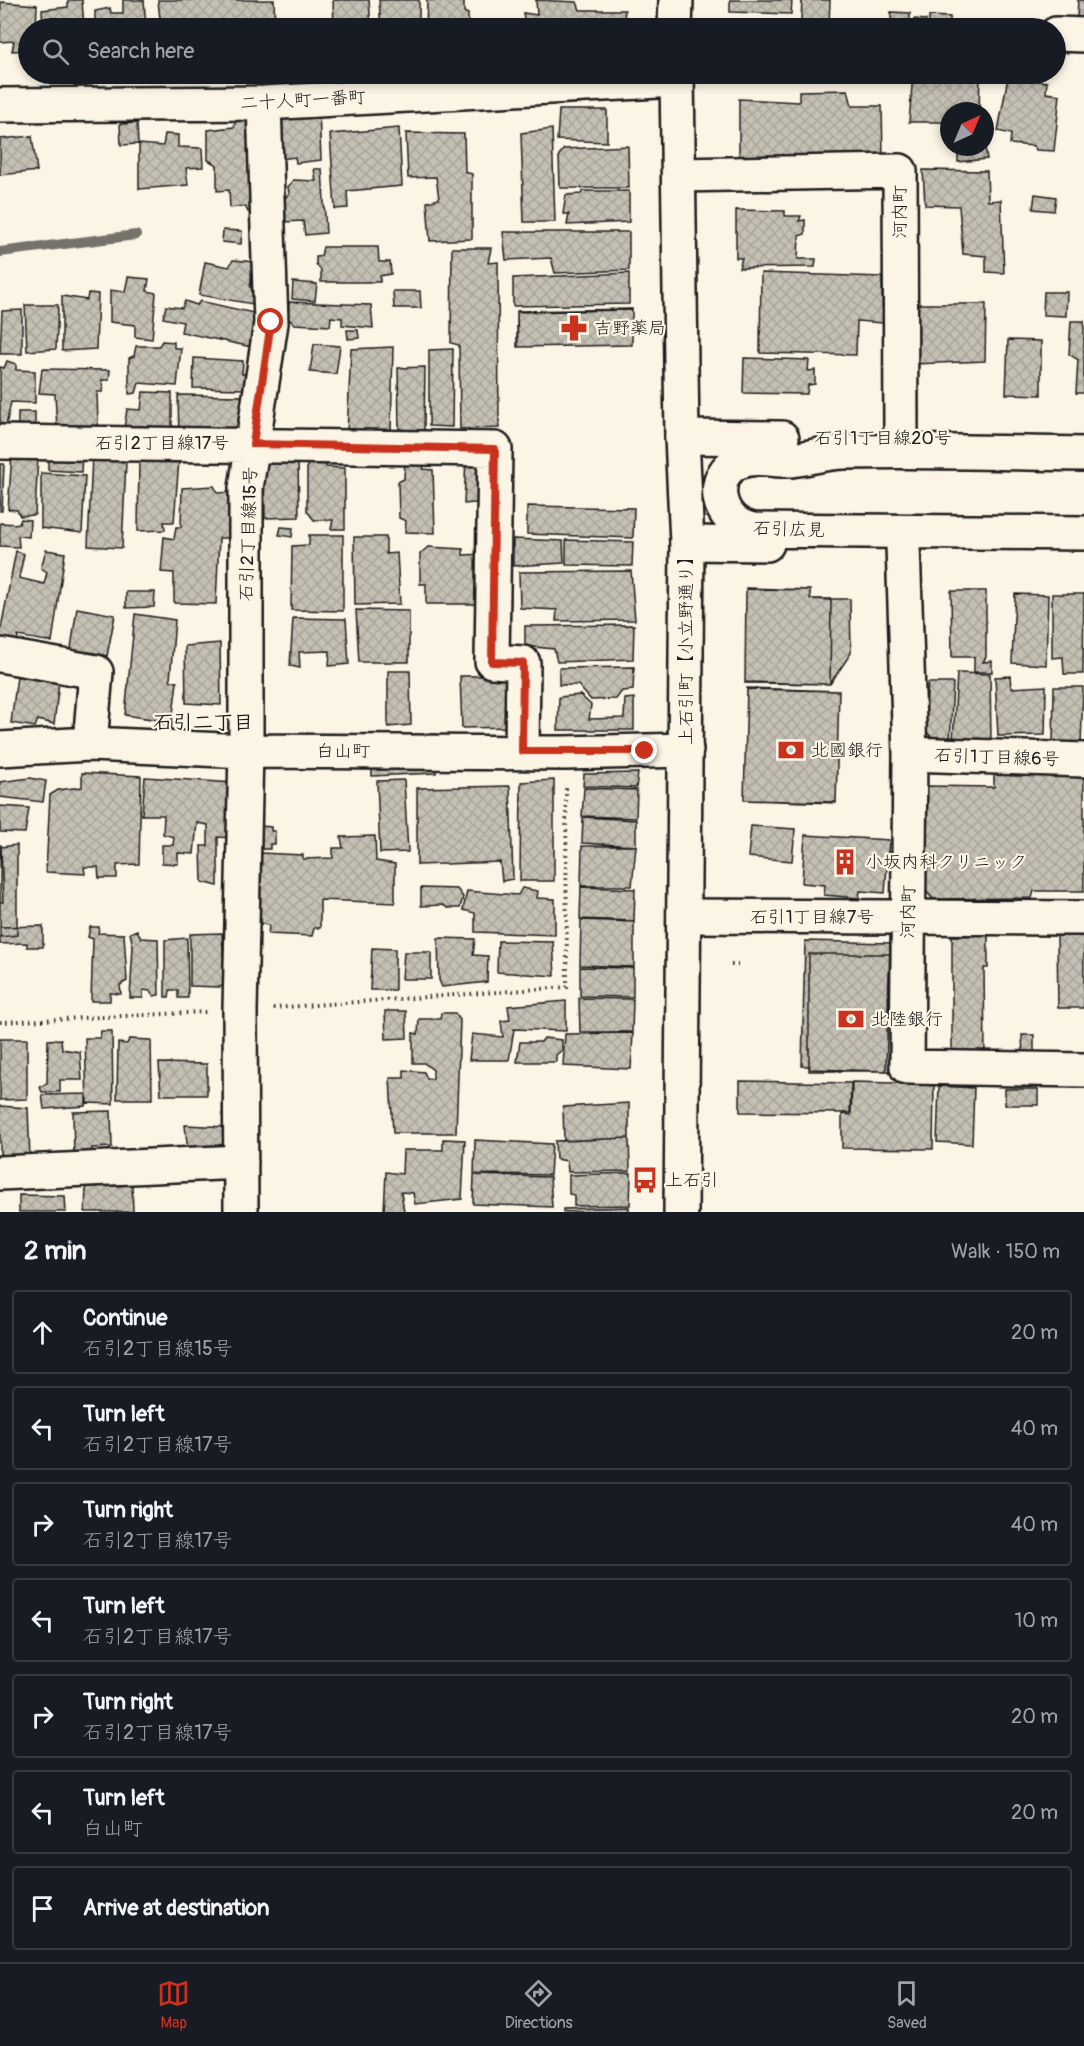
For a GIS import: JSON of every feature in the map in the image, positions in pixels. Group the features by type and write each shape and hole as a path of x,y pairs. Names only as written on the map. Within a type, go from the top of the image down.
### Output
{"street":[{"path":"675,18 676,0"},
{"path":"1066,34 1084,35"},
{"name":"二十人町一番町","path":"0,105 264,103 566,84"},
{"name":"上石引町【小立野通り】","path":"677,84 682,437 687,543 681,1212"},
{"name":"石引2丁目線15号","path":"242,1212 240,1010 246,751 246,488 271,322 264,103"},
{"name":"河内町","path":"679,175 900,171 901,439"},
{"name":"石引1丁目線20号","path":"682,437 1084,440"},
{"name":"石引2丁目線17号","path":"0,442 495,449 492,662 523,663 522,751"},
{"name":"石引広見","path":"1084,454 843,452 789,460 746,460 728,471 723,478 720,497 728,518 736,526 753,530 1084,533"},
{"path":"687,543 1084,546"},
{"name":"河内町","path":"903,545 910,754 907,1067 1084,1070"},
{"path":"0,656 96,672 90,744"},
{"name":"白山町","path":"0,749 90,744 246,751 565,753 686,750"},
{"name":"石引1丁目線6号","path":"910,754 1084,760"},
{"name":"石引1丁目線7号","path":"684,916 1084,918"},
{"path":"0,1173 241,1162"}],"path":[{"path":"0,1022 240,1010 567,987 565,753"},
{"path":"731,965 738,965"}],"building":[{"path":"68,0 82,0 83,18 42,18 42,10 68,7"},
{"path":"123,0 144,0 145,18 95,18 95,11 110,8 111,13 123,13"},
{"path":"158,0 274,0 275,18 160,18"},
{"path":"333,0 369,0 370,18 334,18"},
{"path":"379,0 419,0 419,18 380,18"},
{"path":"427,0 464,2 464,12 468,14 468,18 426,18"},
{"path":"536,0 577,2 580,10 625,10 624,18 524,18 523,13 537,15"},
{"path":"730,0 792,0 791,14 730,12"},
{"path":"802,0 830,0 829,18 801,18"},
{"path":"1078,0 1084,0 1084,18 1077,17"},
{"path":"1,2 37,5 36,18 18,18 18,51 12,51 14,41 0,42"},
{"path":"891,12 910,13 910,18 891,18"},
{"path":"929,16 950,17 950,18 929,18"},
{"path":"912,84 980,84 979,102 940,102 940,122 909,122"},
{"path":"1007,84 1047,84 1046,93 1060,95 1054,151 1036,150 1034,146 1010,144 1011,134 998,131"},
{"path":"848,90 852,106 882,106 883,159 739,159 739,99 799,102 799,91"},
{"path":"559,110 607,110 607,142 557,140"},
{"path":"319,111 321,160 296,163 295,157 281,159 278,120 292,112"},
{"path":"236,119 253,121 258,210 248,212 245,206 230,208 229,190 217,191 217,165 208,160 208,130 234,127"},
{"path":"137,123 138,144 121,145 120,124"},
{"path":"399,128 402,186 347,191 348,208 335,209 330,134"},
{"path":"552,129 555,222 524,222 521,133"},
{"path":"406,133 464,134 465,172 472,174 472,239 430,241 427,202 439,199 436,177 408,178"},
{"path":"165,134 178,135 178,147 202,148 203,167 186,168 188,185 139,189 139,144 163,146"},
{"path":"32,136 37,171 0,175 0,139"},
{"path":"628,146 629,188 560,188 559,155 564,149"},
{"path":"958,156 986,156 987,159 958,162"},
{"path":"314,169 322,169 326,233 305,235 303,221 283,222 283,200 289,194 288,187 293,180 316,181"},
{"path":"923,170 987,171 988,201 1001,200 1004,273 986,272 986,256 963,254 959,206 925,205"},
{"path":"584,191 629,191 629,222 567,225 569,214 563,214 566,195 581,194"},
{"path":"1035,194 1056,197 1054,211 1033,209"},
{"path":"736,210 785,211 785,216 801,216 799,221 805,220 805,234 799,236 798,259 816,259 815,267 739,268 742,258 736,258"},
{"path":"223,230 242,231 241,244 222,242"},
{"path":"503,232 629,232 629,270 555,273 551,258 506,260"},
{"path":"323,247 378,247 379,262 390,262 391,274 380,276 380,282 321,282 321,270 316,264 316,257 321,256"},
{"path":"452,248 491,248 488,263 498,262 499,428 460,429 459,345 451,343"},
{"path":"233,260 255,262 250,287 260,292 259,305 199,295 205,262 229,267"},
{"path":"629,273 629,304 513,306 513,278"},
{"path":"761,273 882,277 883,323 857,321 856,355 760,353"},
{"path":"128,277 149,279 147,291 156,293 152,339 135,337 135,325 110,322 110,290 125,292"},
{"path":"293,282 317,284 315,301 292,299"},
{"path":"393,291 420,291 421,308 394,308"},
{"path":"1044,292 1067,292 1066,316 1043,315"},
{"path":"88,293 98,294 96,349 62,351 62,296 87,300"},
{"path":"185,301 197,305 200,301 258,314 252,347 181,332 183,322 163,318 166,306 182,308"},
{"path":"289,302 371,305 373,328 342,325 342,318 331,317 330,326 294,324 288,318"},
{"path":"914,304 986,304 985,361 914,364"},
{"path":"25,305 58,305 56,349 27,351"},
{"name":"吉野薬局","path":"632,309 632,345 517,347 517,311"},
{"path":"22,310 22,354 0,354 2,311"},
{"name":"吉野薬局","path":"632,310 632,345 518,347 517,312"},
{"path":"1071,321 1084,321 1084,393 1076,393 1078,360 1069,354"},
{"path":"347,330 358,330 359,338 348,339"},
{"path":"1008,340 1041,341 1041,395 1006,394"},
{"path":"162,341 174,342 174,348 181,348 177,386 139,383 136,393 129,394 129,358 134,356 136,346 159,346"},
{"path":"314,344 340,346 336,374 310,372"},
{"path":"393,347 391,431 381,437 347,434 351,349"},
{"path":"453,349 452,427 429,426 429,350"},
{"path":"194,358 243,361 242,374 250,373 247,389 193,388"},
{"path":"744,358 809,360 808,371 815,370 815,384 808,385 807,394 743,393"},
{"path":"7,361 16,364 16,370 35,371 35,403 11,402 6,426 0,425 0,367 4,368"},
{"path":"425,367 424,429 420,432 399,429 398,368"},
{"path":"42,369 110,370 109,380 102,380 103,392 97,392 98,426 57,429 55,394 39,393"},
{"path":"143,392 172,393 172,429 143,427 140,431 124,429 127,409 141,410"},
{"path":"178,395 242,396 243,428 235,427 231,434 179,434"},
{"path":"18,412 35,412 35,434 18,433"},
{"path":"48,452 82,454 81,472 48,470"},
{"path":"38,454 35,515 20,516 17,510 8,509 12,455"},
{"path":"92,456 126,461 122,548 88,546"},
{"path":"493,456 485,502 464,504 466,457"},
{"path":"264,459 298,460 299,517 265,518"},
{"path":"307,459 326,459 326,467 345,468 345,529 331,529 333,520 314,520 307,511"},
{"path":"139,460 179,460 174,522 164,522 165,530 138,531"},
{"path":"405,460 426,460 423,469 433,470 435,533 405,532 406,521 399,518 398,482 404,479"},
{"path":"0,464 4,464 2,511 0,511"},
{"path":"41,473 85,476 82,533 41,528"},
{"path":"214,486 218,493 232,492 231,538 219,538 216,604 174,603 174,573 161,572 164,537 174,539 176,527 181,527 182,488"},
{"path":"527,506 634,508 633,538 527,534"},
{"path":"21,519 30,520 29,537 18,536 19,547 0,546 0,523 19,524"},
{"path":"281,527 293,528 292,537 279,535"},
{"path":"309,535 343,535 343,611 291,610 292,546 309,545"},
{"path":"354,537 386,537 386,554 397,553 400,604 355,605"},
{"path":"513,539 563,541 564,563 513,566"},
{"path":"566,540 633,542 632,566 566,565"},
{"path":"428,547 463,549 463,555 485,554 485,604 426,604 426,584 420,584 420,554"},
{"path":"46,550 65,553 52,642 18,636 16,648 0,646 0,633 16,551 24,554 19,578 44,584 47,572 41,568"},
{"path":"631,571 635,620 556,621 557,610 520,608 519,572"},
{"path":"746,588 810,590 810,599 831,600 830,684 745,682"},
{"path":"746,589 810,590 810,599 850,599 851,653 830,684 745,683"},
{"path":"951,591 986,591 986,657 983,662 992,661 992,672 974,672 974,657 952,657"},
{"path":"126,592 155,592 154,607 126,608"},
{"path":"1015,594 1048,595 1046,665 1012,663"},
{"path":"1052,594 1084,594 1083,674 1064,674 1063,657 1052,658"},
{"path":"77,608 115,615 107,656 89,652 85,655 70,655"},
{"path":"356,610 409,611 409,662 359,662"},
{"path":"135,614 175,620 170,680 177,682 171,730 157,729 158,720 125,715"},
{"path":"293,618 346,619 349,664 329,666 330,651 299,652 300,668 290,666"},
{"path":"634,625 633,659 557,662 554,649 525,646 525,626"},
{"path":"220,643 221,705 186,703 185,646"},
{"path":"634,667 633,690 622,691 616,699 591,700 578,685 559,685 559,668"},
{"path":"388,671 410,671 411,725 388,727"},
{"path":"957,673 990,674 991,743 953,741"},
{"path":"17,676 59,682 54,724 38,720 35,727 11,723"},
{"path":"460,676 519,676 520,727 462,728"},
{"path":"1010,676 1011,688 1046,686 1045,735 998,736 995,677"},
{"path":"928,683 953,683 950,742 935,741 924,729"},
{"path":"1054,687 1083,687 1081,744 1053,744"},
{"name":"北國銀行","path":"747,688 839,691 836,802 744,800"},
{"name":"北國銀行","path":"747,689 839,691 836,803 744,800"},
{"path":"580,695 591,705 589,719 624,718 625,699 634,698 634,730 558,730 559,697"},
{"path":"436,734 436,773 372,776 372,737"},
{"path":"82,773 141,776 139,864 117,865 117,878 99,878 98,867 84,867 85,874 46,872 50,795 58,790 82,787"},
{"path":"638,773 636,788 583,786 584,774"},
{"path":"994,773 1084,774 1084,891 1034,891 1032,898 933,899 923,888 925,786 994,787"},
{"path":"145,777 234,783 230,838 218,837 218,886 202,882 201,846 208,846 208,825 197,823 194,854 178,853 178,864 162,863 162,845 173,845 174,837 163,834 164,815 142,815"},
{"path":"30,778 46,781 43,802 0,797 0,782"},
{"path":"404,780 408,852 380,853 377,781"},
{"path":"554,780 554,881 520,881 521,782"},
{"path":"510,786 513,879 502,881 500,862 417,865 417,788"},
{"path":"584,788 637,790 636,818 582,816"},
{"path":"0,806 29,808 25,833 0,832"},
{"path":"583,817 636,820 636,846 582,843"},
{"path":"261,826 271,827 271,831 275,831 275,844 270,844 270,849 260,849"},
{"path":"751,826 795,829 792,861 748,857"},
{"name":"小坂内科クリニック","path":"805,835 889,840 885,893 860,891 859,898 824,895 825,885 802,883"},
{"path":"375,836 376,861 395,864 395,903 320,900 320,928 314,928 312,936 268,934 269,925 261,924 261,919 256,920 260,853 303,855 303,859 333,858 333,848 343,848 341,837"},
{"path":"1,845 3,902 0,902"},
{"path":"17,845 17,935 0,937 0,847"},
{"path":"582,846 636,846 632,886 581,886"},
{"path":"581,887 635,889 634,921 580,919"},
{"path":"421,888 457,889 463,897 460,908 448,908 443,905 421,906"},
{"path":"522,888 538,891 537,898 555,899 555,935 475,932 475,913 463,910 467,891 518,895"},
{"path":"581,920 634,922 634,967 580,965"},
{"path":"43,926 43,947 27,947 27,943 0,944 0,927"},
{"path":"90,927 99,927 98,933 124,934 127,981 120,985 121,994 110,993 110,1001 91,1001 93,939 88,937"},
{"path":"137,930 141,938 158,939 159,995 154,996 150,991 143,990 143,998 130,998 133,946 130,933"},
{"path":"222,933 224,971 227,982 220,987 190,986 190,934"},
{"path":"988,935 988,968 984,968 985,1058 952,1056 952,936"},
{"path":"1057,935 1084,935 1084,1008 1058,1008"},
{"path":"187,938 188,998 178,998 178,990 170,990 169,997 165,997 165,940"},
{"path":"438,938 475,939 473,955 488,956 487,982 442,987 439,980"},
{"path":"498,941 553,942 555,976 497,972"},
{"name":"北陸銀行","path":"805,941 890,943 886,1071 809,1069 810,1066 802,1066"},
{"path":"372,948 395,949 395,990 370,990"},
{"path":"404,952 431,952 431,979 402,979"},
{"name":"北陸銀行","path":"809,954 893,954 894,1071 809,1071"},
{"path":"580,967 633,968 633,997 580,996"},
{"path":"579,998 633,999 632,1032 580,1032"},
{"path":"566,1001 566,1031 514,1029 509,1060 469,1060 472,1034 503,1037 501,1021 510,1020 508,1006"},
{"path":"385,1011 406,1011 407,1038 386,1039"},
{"path":"441,1013 455,1013 460,1020 456,1133 393,1133 390,1078 404,1078 404,1070 424,1072 427,1079 433,1079 433,1070 424,1063 413,1063 413,1033 418,1034 419,1019 440,1019"},
{"path":"101,1031 112,1031 113,1104 87,1103 85,1038 100,1038"},
{"path":"633,1033 631,1069 563,1066 565,1034"},
{"path":"1022,1035 1034,1035 1034,1057 1023,1058"},
{"path":"544,1038 562,1040 562,1050 556,1055 556,1062 517,1062 520,1042 541,1042"},
{"path":"0,1039 27,1039 27,1099 0,1100"},
{"path":"61,1039 62,1049 80,1052 82,1080 60,1080 60,1092 42,1092 40,1087 47,1083 48,1040"},
{"path":"129,1039 151,1040 152,1099 117,1099 118,1043 127,1044"},
{"path":"159,1063 207,1064 207,1095 161,1095"},
{"path":"740,1081 851,1083 850,1113 740,1112"},
{"path":"852,1082 934,1084 933,1149 842,1148 842,1114 851,1115"},
{"path":"939,1086 974,1088 972,1144 937,1142"},
{"path":"1005,1089 1038,1089 1038,1105 1005,1105"},
{"path":"86,1094 86,1106 44,1109 42,1095"},
{"path":"629,1103 629,1138 564,1141 563,1107"},
{"path":"0,1106 28,1108 30,1158 0,1160"},
{"path":"111,1111 112,1147 92,1148 90,1154 74,1156 73,1112"},
{"path":"185,1125 227,1127 229,1150 188,1152"},
{"path":"629,1138 630,1171 568,1172 567,1161 556,1159 555,1141"},
{"path":"443,1139 465,1140 462,1199 415,1204 413,1193 401,1192 404,1212 384,1212 386,1172 402,1174 403,1150 443,1150"},
{"path":"475,1140 552,1144 550,1175 474,1174"},
{"path":"631,1173 630,1205 574,1206 574,1195 569,1194 569,1175"},
{"path":"474,1175 550,1177 552,1207 473,1204"},
{"path":"132,1185 133,1212 85,1212 86,1187"},
{"path":"19,1195 65,1196 66,1212 19,1212"},
{"path":"629,1207 629,1212 563,1212 563,1209"}],"waterway":[{"path":"0,252 136,235"}],"place":[{"name":"吉野薬局","path":"574,328"},
{"name":"北國銀行","path":"791,750"},
{"name":"小坂内科クリニック","path":"845,862"},
{"name":"北陸銀行","path":"851,1019"},
{"name":"上石引","path":"645,1180"}],"district":[{"name":"石引二丁目","path":"203,722"}],"route":[{"path":"271,322 253,444 495,449 492,662 523,663 522,751 565,753 645,751"}]}
